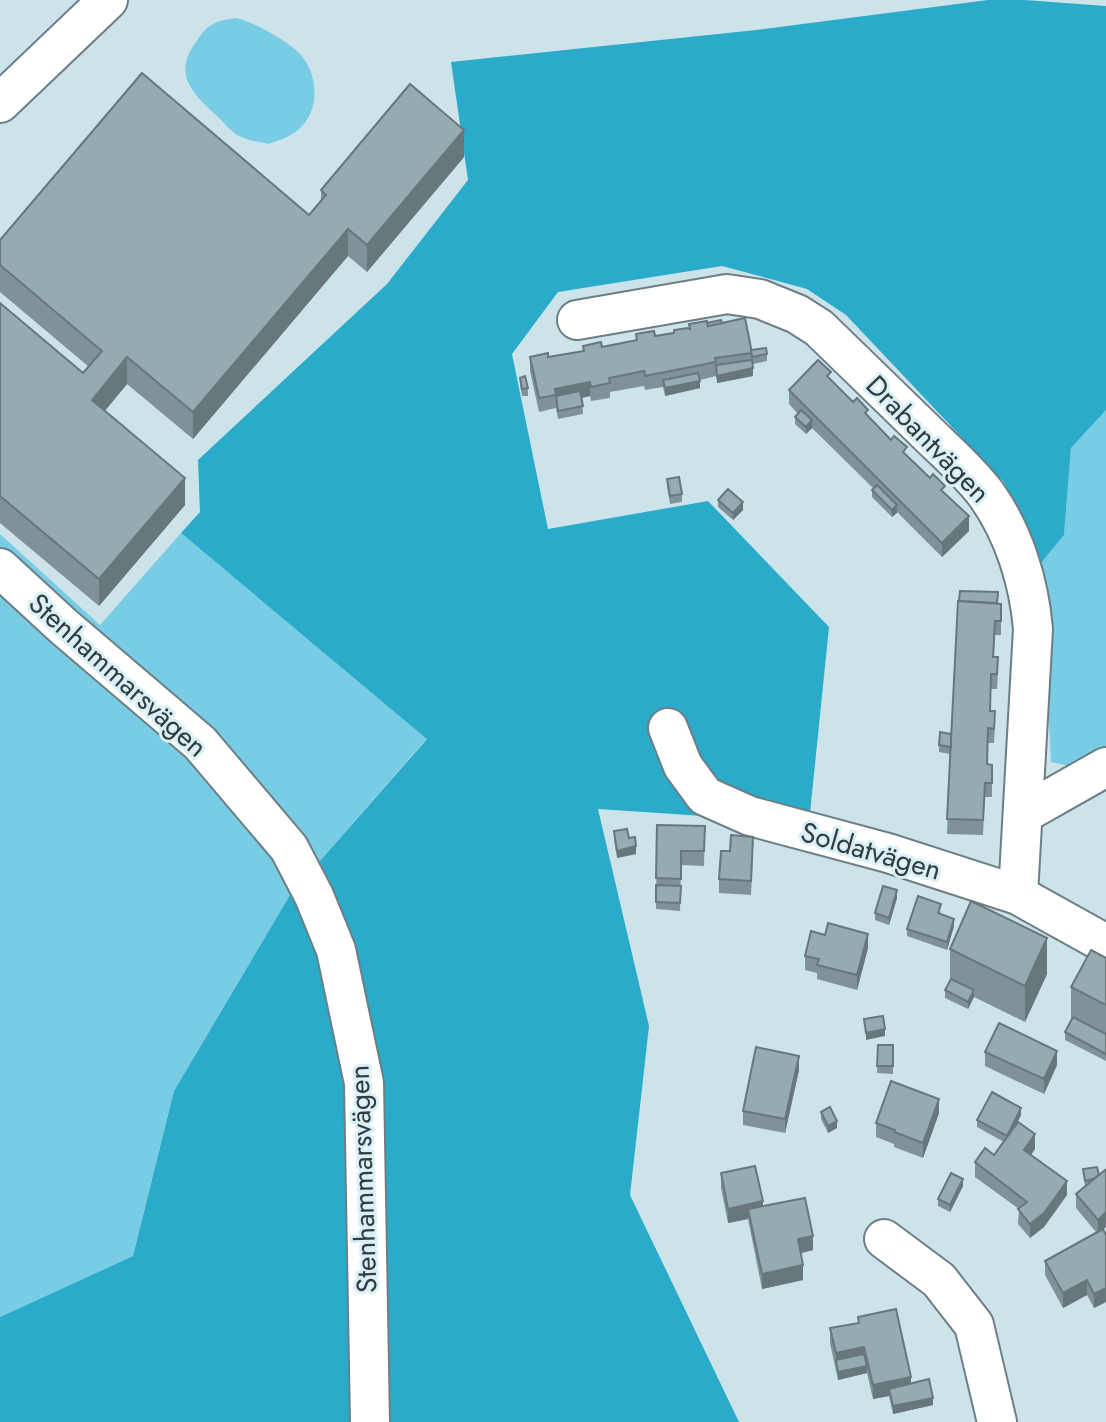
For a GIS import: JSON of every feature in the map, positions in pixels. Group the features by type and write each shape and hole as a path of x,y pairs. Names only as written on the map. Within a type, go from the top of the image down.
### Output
{"street":[{"path":"0,103 108,0"},
{"name":"Drabantvägen","path":"577,320 727,294 760,299 797,314 819,328 978,486 1003,523 1023,568 1031,599 1034,629 1018,895"},
{"name":"Stenhammarsvägen","path":"0,569 200,743 289,848 314,897 336,950 364,1083 370,1422"},
{"name":"Soldatvägen","path":"668,728 683,766 705,796 750,816 888,853 1018,895 1106,944"},
{"path":"1023,814 1106,766"},
{"path":"884,1239 939,1280 974,1325 997,1422"}],"shaded area":[{"path":"988,0 1106,6 1106,410 1071,448 1064,535 1041,563 1026,523 1003,481 846,315 807,289 722,266 558,292 512,354 548,529 708,501 829,627 809,823 598,809 649,1026 630,1195 739,1422 0,1422 0,1317 133,1256 174,1091 290,895 427,739 181,533 200,512 198,460 387,284 468,180 451,62 756,30"},
{"path":"236,18 252,23 292,47 305,60 313,80 314,102 305,122 292,135 269,144 248,140 234,133 200,100 188,83 186,64 189,54 204,31 212,24"},
{"path":"1106,410 1106,751 1074,767 1051,762 1041,563 1064,535 1071,448"},
{"path":"181,533 427,738 290,895 174,1091 133,1256 0,1317 0,534 100,625"}],"building":[{"path":"142,73 309,215 326,195 321,190 410,84 464,130 367,245 348,229 193,412 127,357 92,400 185,478 99,579 0,496 0,303 83,373 102,351 0,265 0,240"},
{"path":"745,318 752,353 715,358 716,362 645,376 644,371 609,378 610,383 591,387 590,382 555,389 556,395 539,398 530,357 584,351 583,346 601,342 602,347 637,340 636,334 654,331 655,336 674,333 674,330 690,329 689,324 707,321 708,326"},
{"path":"721,320 722,323 708,326 707,323"},
{"path":"766,348 767,354 752,357 751,350"},
{"path":"752,360 753,368 717,376 716,365"},
{"path":"818,360 831,372 827,376 853,402 857,398 868,410 865,413 891,440 894,436 907,447 903,452 930,478 933,474 945,486 941,490 969,516 942,543 789,390"},
{"path":"698,373 700,381 665,388 663,380"},
{"path":"525,376 528,388 522,389 520,378"},
{"path":"580,391 583,406 558,411 556,396"},
{"path":"801,410 812,420 806,427 795,417"},
{"path":"679,477 682,494 670,496 667,479"},
{"path":"877,485 897,505 892,510 872,490"},
{"path":"728,489 743,502 733,513 718,500"},
{"path":"960,591 998,592 997,603 959,601"},
{"path":"958,601 1001,604 1001,621 995,621 993,657 998,657 997,674 991,674 990,711 995,711 994,729 988,728 987,764 992,765 992,783 985,783 983,820 947,819"},
{"path":"940,732 951,734 951,747 939,745"},
{"path":"657,825 705,826 704,851 681,851 681,879 656,878"},
{"path":"627,829 629,838 635,837 636,846 617,851 614,831"},
{"path":"731,835 753,837 751,881 719,879 721,851 730,851"},
{"path":"656,885 681,886 680,903 656,902"},
{"path":"883,886 897,890 889,918 875,913"},
{"path":"918,896 941,904 938,913 954,919 947,942 907,929"},
{"path":"971,901 1047,938 1025,986 950,949"},
{"path":"828,923 868,934 857,975 817,965 819,959 805,956 811,931 825,935"},
{"path":"1091,950 1106,958 1106,1005 1071,987"},
{"path":"951,979 974,990 968,1002 945,990"},
{"path":"883,1016 885,1029 866,1033 864,1019"},
{"path":"1073,1017 1106,1034 1106,1054 1065,1032"},
{"path":"999,1023 1057,1051 1044,1079 985,1052"},
{"path":"878,1045 893,1045 893,1066 877,1066"},
{"path":"756,1047 799,1056 785,1119 743,1111"},
{"path":"891,1081 939,1099 923,1143 876,1123"},
{"path":"992,1092 1021,1108 1007,1136 977,1120"},
{"path":"830,1107 837,1121 828,1126 821,1112"},
{"path":"1018,1122 1035,1134 1024,1150 1067,1181 1044,1213 1030,1224 1018,1209 1027,1202 975,1162 985,1148 994,1155"},
{"path":"755,1166 763,1201 728,1209 721,1173"},
{"path":"1097,1167 1099,1175 1085,1181 1083,1169"},
{"path":"1105,1170 1106,1212 1098,1220 1076,1194"},
{"path":"951,1173 963,1179 950,1205 938,1199"},
{"path":"805,1198 813,1236 798,1239 803,1265 762,1274 748,1209"},
{"path":"1103,1229 1106,1235 1106,1288 1094,1294 1087,1280 1063,1293 1045,1261"},
{"path":"896,1309 911,1377 873,1385 864,1347 836,1353 830,1328 859,1323 858,1317"},
{"path":"864,1354 867,1366 838,1372 836,1360"},
{"path":"929,1379 933,1398 893,1406 889,1389"}]}
